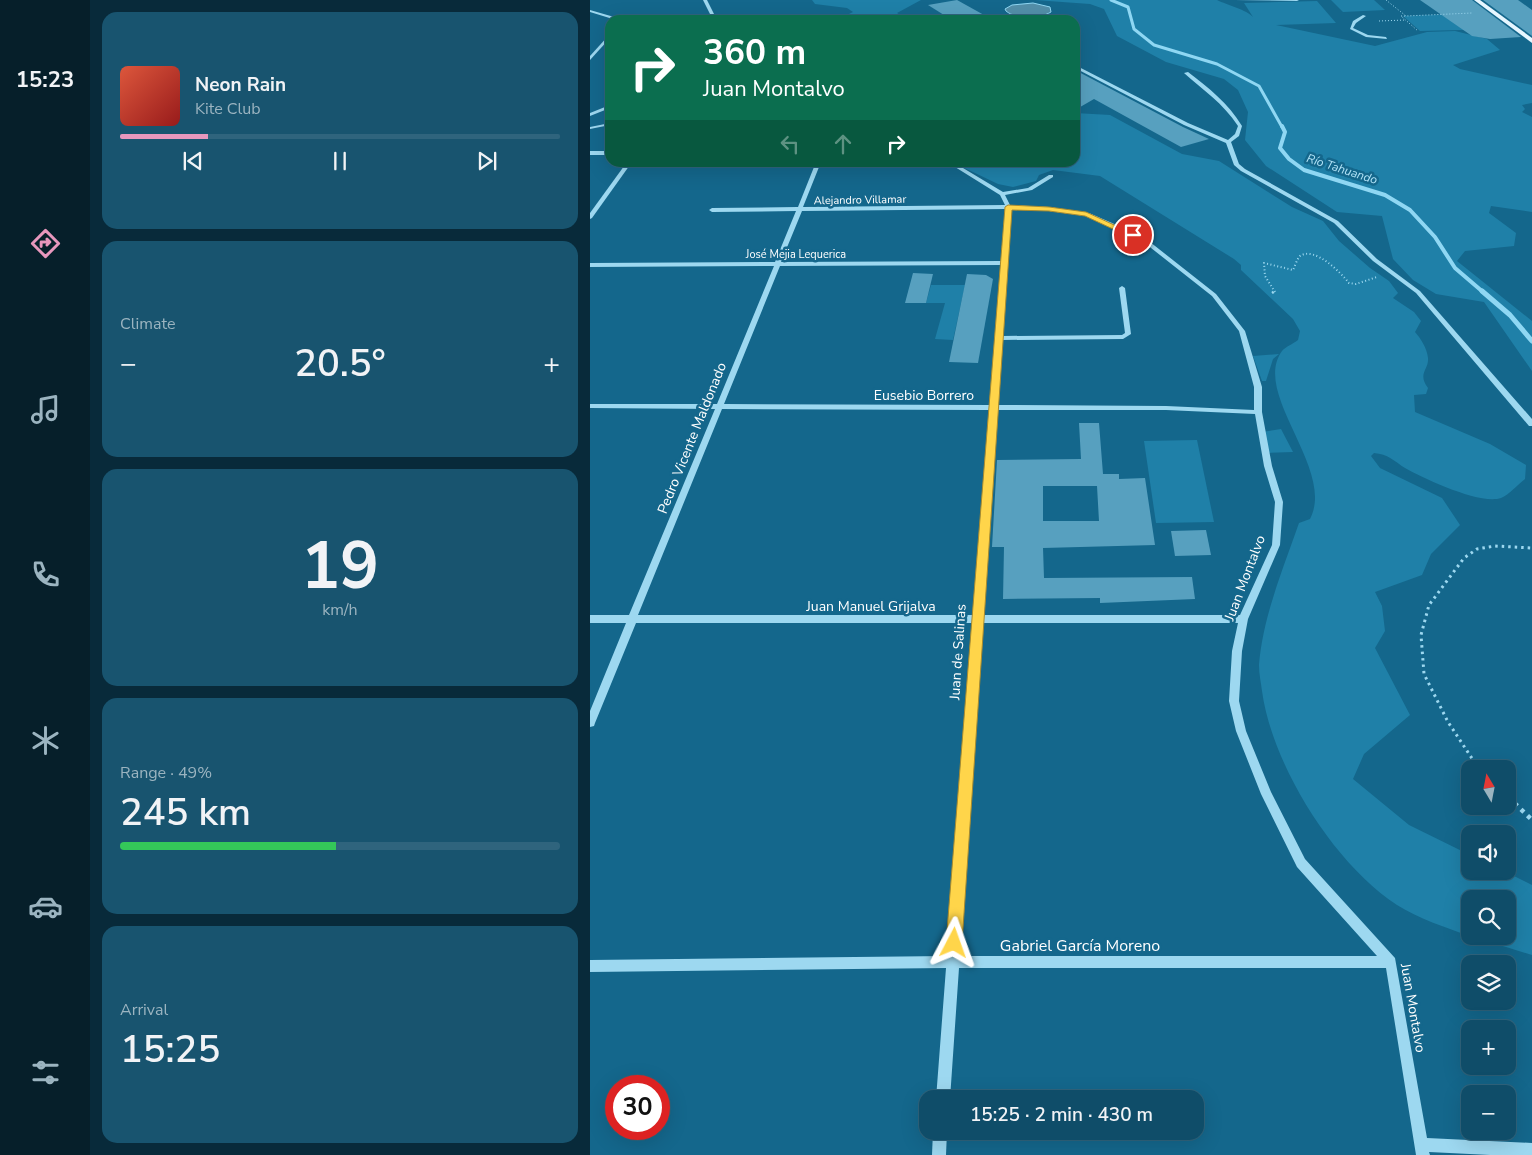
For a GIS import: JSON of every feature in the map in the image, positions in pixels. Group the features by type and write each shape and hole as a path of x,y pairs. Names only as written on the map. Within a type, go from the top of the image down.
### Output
{"main road":[{"path":"1477,0 1532,40"},
{"path":"1487,0 1532,32"}],"street":[{"path":"705,0 712,15"},
{"path":"1237,0 1298,0"},
{"path":"590,11 605,16"},
{"path":"1364,16 1354,22 1350,28 1367,36 1386,38"},
{"path":"590,59 605,42"},
{"path":"1080,69 1186,124 1228,142 1237,165 1243,170 1336,222 1375,260 1418,292 1532,424"},
{"path":"1186,72 1218,98 1234,114 1240,126 1237,135 1228,142"},
{"path":"590,116 605,108"},
{"path":"590,128 605,125"},
{"path":"590,154 605,153"},
{"path":"590,217 626,167"},
{"name":"Pedro Vicente Maldonado","path":"590,723 816,167"},
{"path":"958,167 1002,194 1008,207"},
{"path":"1002,194 1030,189 1051,176"},
{"name":"Alejandro Villamar","path":"712,210 799,211 1008,207"},
{"name":"Juan de Salinas","path":"944,1090 1002,263 1008,207"},
{"name":"Juan Montalvo","path":"1008,207 1049,209 1086,214 1118,227 1148,244 1214,295 1242,331 1258,387 1258,412 1268,466 1279,502 1276,545 1243,619 1236,651 1234,701 1241,731 1266,794 1301,863 1391,962 1422,1150"},
{"name":"José Mejia Lequerica","path":"590,265 1002,263"},
{"path":"997,338 1123,337 1128,334 1122,288"},
{"name":"Eusebio Borrero","path":"590,406 1166,408 1258,412"},
{"name":"Juan Manuel Grijalva","path":"590,620 1243,619"},
{"name":"Gabriel García Moreno","path":"590,966 952,962 1391,962"},
{"path":"938,1155 939,1140"},
{"path":"1422,1150 1532,1150"}],"path":[{"path":"1386,0 1406,16"},
{"path":"1418,31 1401,16 1477,13"},
{"path":"1379,21 1406,20"},
{"path":"1272,293 1276,292 1275,288 1265,276 1264,263 1271,263 1283,270 1293,270 1299,257 1303,255 1312,255 1331,264 1349,283 1356,284 1373,277 1395,274"},
{"path":"1473,760 1448,722 1424,674 1421,635 1429,605 1464,558 1477,549 1495,546 1532,548"},
{"path":"1516,805 1532,820"}],"shaded area":[{"path":"812,0 921,0 897,13 900,15 847,15 853,12 847,8 815,4"},
{"path":"1035,0 1217,0 1242,10 1253,17 1244,3 1317,1 1336,23 1276,25 1375,46 1427,32 1455,31 1487,39 1500,50 1453,65 1460,69 1532,85 1532,103 1522,105 1525,109 1522,112 1532,117 1532,212 1491,206 1489,213 1516,233 1514,246 1465,251 1457,261 1532,321 1532,371 1484,302 1436,294 1413,280 1393,259 1382,216 1337,212 1266,166 1245,140 1248,112 1238,90 1224,79 1166,62 1117,36 1104,9 1090,4"},
{"path":"1331,0 1374,0 1385,10 1343,12"},
{"path":"1033,3 1050,7 1051,12 1042,15 1014,15 1005,9 1012,5"},
{"path":"1479,13 1500,29 1420,31 1403,16"},
{"path":"1080,113 1110,115 1182,154 1219,161 1292,207 1323,221 1339,241 1370,268 1389,281 1398,293 1393,298 1414,312 1421,321 1415,332 1423,344 1428,358 1423,375 1428,388 1426,394 1414,395 1415,412 1490,444 1526,465 1525,479 1504,497 1492,499 1480,498 1453,490 1405,468 1383,455 1374,453 1371,456 1380,468 1442,498 1460,525 1431,554 1422,575 1375,592 1382,606 1385,631 1375,648 1410,715 1364,754 1353,779 1409,825 1461,851 1461,880 1516,880 1516,877 1532,885 1532,955 1500,945 1516,945 1516,890 1461,890 1461,933 1414,914 1397,905 1374,887 1351,865 1329,839 1292,780 1278,750 1268,720 1262,691 1259,665 1261,647 1274,593 1299,523 1310,519 1315,499 1312,478 1277,388 1275,369 1282,351 1298,340 1300,331 1293,319 1241,270 1241,265 1234,259 1100,176 1053,170 1039,175 1036,181 1013,187 998,184 962,167 1080,167"},
{"path":"931,285 965,285 953,340 935,339 945,303 926,303"},
{"path":"1279,354 1273,359 1266,381 1262,381 1253,356"},
{"path":"1281,429 1293,452 1266,453 1262,432"},
{"path":"1197,440 1214,522 1156,523 1144,441"}],"building":[{"path":"957,0 984,15 944,15 928,5"},
{"path":"1420,0 1472,0 1521,37 1490,39 1472,36"},
{"path":"1483,0 1518,0 1532,10 1532,36"},
{"path":"1080,73 1209,139 1181,147 1094,99 1080,107"},
{"path":"913,273 933,274 926,303 905,303"},
{"path":"967,274 986,275 993,279 978,363 949,362"},
{"path":"1079,423 1099,423 1103,474 1119,474 1119,479 1145,478 1155,545 1043,548 1044,578 1192,577 1195,599 1100,603 1100,598 1003,599 1004,547 992,547 997,460 1081,459","holes":["1043,486 1097,486 1099,521 1043,521"]},
{"path":"1206,530 1211,555 1175,556 1171,531"}],"waterway":[{"name":"Río Tahuando","path":"1111,0 1128,7 1134,29 1154,45 1217,64 1259,86 1282,127"},
{"name":"Río Tahuando","path":"1282,126 1285,132 1280,148 1289,159 1304,170 1385,195 1410,210 1435,237 1455,268 1483,292"},
{"name":"Río Tahuando","path":"1482,291 1510,315 1532,341"}],"route":[{"path":"954,943 1002,263 1008,207 1049,209 1086,214 1133,235"}]}
